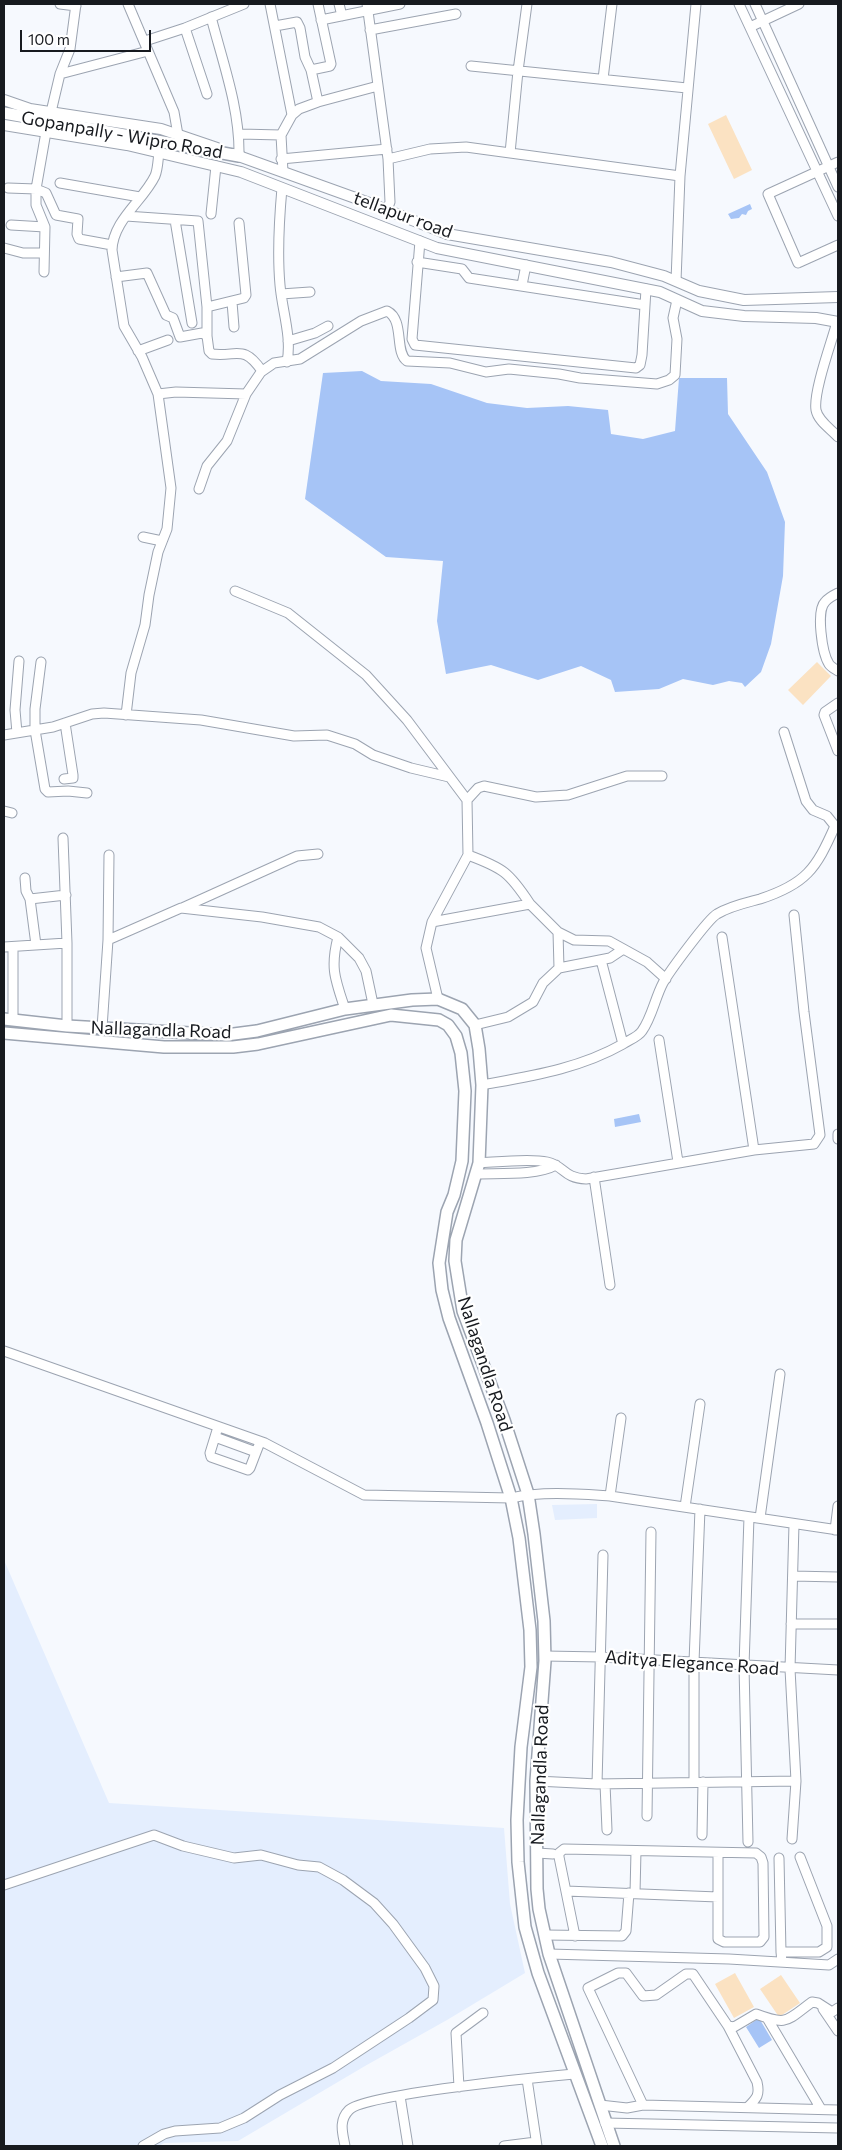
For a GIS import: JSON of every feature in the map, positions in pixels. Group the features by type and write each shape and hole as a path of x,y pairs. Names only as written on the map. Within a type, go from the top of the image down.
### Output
{"main road":[{"name":"Gopanpally - Wipro Road","path":"4,113 240,156"},
{"name":"Nallagandla Road","path":"8,1020 151,1032 226,1035 256,1031 373,1004 438,999 462,1009 475,1025 482,1085 478,1168 456,1240 455,1262 464,1311 504,1420 528,1494 544,1621 545,1656 536,1781 537,1888 549,1954 614,2146"},
{"name":"Nallagandla Road","path":"4,1033 164,1047 215,1048 258,1044 391,1014 440,1020 448,1025 456,1036 461,1053 465,1090 462,1155 454,1195 446,1212 439,1263 442,1290 449,1318 487,1423 511,1498 524,1577 530,1630 531,1667 521,1747 517,1820 525,1927 538,1974 602,2146"},
{"path":"256,1031 258,1044"}],"street":[{"path":"52,112 60,74 70,49 76,5 60,4"},
{"path":"128,4 174,112 178,135"},
{"path":"144,41 185,28 244,4"},
{"path":"270,4 292,114"},
{"path":"311,70 330,66 331,64 318,4"},
{"path":"339,4 342,16"},
{"path":"321,20 367,8 400,4"},
{"path":"510,153 518,71 528,4"},
{"path":"603,79 612,4"},
{"path":"676,281 680,176 696,4"},
{"path":"739,4 838,216"},
{"path":"755,4 838,187"},
{"path":"750,27 799,4"},
{"path":"367,8 388,159 390,202 387,210"},
{"path":"370,30 456,14"},
{"path":"211,17 228,79 240,134 240,156"},
{"path":"275,26 294,22 298,24 304,57 311,70 318,102"},
{"path":"185,28 207,94"},
{"path":"60,74 148,51"},
{"path":"471,66 687,88"},
{"path":"283,172 281,135 292,114 299,109 318,102 378,86"},
{"name":"tellapur road","path":"4,100 30,109 161,129 387,210 446,234 600,260 664,276 699,290 744,300 838,297"},
{"path":"4,125 127,145 241,172 437,248 660,292 702,311 744,316 816,318 838,322 817,393 816,410 822,421 838,437"},
{"path":"44,272 44,227 36,205 36,189 46,132"},
{"path":"240,134 281,135"},
{"path":"388,159 439,148 466,147 680,176"},
{"path":"281,159 386,149"},
{"path":"126,715 131,673 145,625 149,595 166,529 171,488 158,394 124,326 112,245 113,238 126,216 155,176 159,152"},
{"path":"838,162 768,194 798,262 838,245"},
{"path":"211,214 216,166"},
{"path":"60,183 140,197"},
{"path":"8,188 36,189 48,195 56,215 78,219 77,234 79,239 112,245"},
{"path":"282,188 278,233 281,294 288,341 287,362"},
{"path":"126,216 175,220 196,219 199,223 209,351 212,354 236,352 246,354 253,358 262,371"},
{"path":"175,220 192,323"},
{"path":"207,307 232,302 244,298 246,295 239,223"},
{"path":"11,225 44,227"},
{"path":"420,241 417,259 412,339 415,345 636,368 640,365 642,355 646,289"},
{"path":"4,248 23,253 44,254"},
{"path":"417,259 462,269 469,278 645,304"},
{"path":"596,279 600,260"},
{"path":"522,286 526,265"},
{"path":"116,277 146,273 166,314 173,318 180,337 200,332 207,336"},
{"path":"281,294 310,292"},
{"path":"199,489 207,466 227,441 246,394 262,371 274,363 287,362 307,355 361,321 387,311 394,317 403,356 407,361 450,363 486,372 510,369 580,378 657,384 669,380 675,375 677,339 673,318 677,300"},
{"path":"232,302 234,327"},
{"path":"288,341 328,326"},
{"path":"138,351 168,340"},
{"path":"158,394 176,392 246,394"},
{"path":"143,537 162,542"},
{"path":"235,591 288,613 366,675 407,720 467,800 468,855 432,922 426,948 438,999"},
{"path":"838,593 824,602 820,622 829,665 838,671"},
{"path":"17,733 15,710 19,661"},
{"path":"41,662 35,709 35,730 46,792 68,790 87,793"},
{"path":"838,703 825,712 824,715 838,751"},
{"path":"4,735 65,723 92,714 201,720 294,736 327,735 355,744 373,755 411,768 449,777"},
{"path":"64,780 73,777 65,723"},
{"path":"482,1085 565,1072 623,1044 641,1032 666,979 716,914 741,903 780,892 808,874 820,858 835,826 827,816 813,810 806,801 784,732"},
{"path":"467,800 478,788 484,786 536,797 568,795 627,776 662,776"},
{"path":"63,838 68,943 66,1026"},
{"path":"108,940 297,856 318,854"},
{"path":"102,1028 108,940 109,855"},
{"path":"468,855 497,866 511,877 530,904 558,932 574,940 609,941 646,962 666,979"},
{"path":"26,878 26,891 30,899 36,945"},
{"path":"30,899 66,895"},
{"path":"432,922 530,904"},
{"path":"181,908 294,922 319,927 338,937 359,958 366,971 373,1004"},
{"path":"478,1168 543,1161 556,1165 570,1177 586,1179 754,1150 814,1144 820,1135 794,915"},
{"path":"558,932 559,968"},
{"path":"338,937 333,964 335,979 345,1009"},
{"path":"722,937 754,1150"},
{"path":"8,1020 8,947 68,943"},
{"path":"475,1025 508,1016 533,1002 544,983 559,968 610,958 622,950"},
{"path":"601,960 623,1044"},
{"path":"659,1040 678,1162"},
{"path":"838,1134 838,1139"},
{"path":"594,1177 610,1285"},
{"path":"4,1351 260,1442 364,1495 511,1498 528,1494 610,1496 836,1530 838,1506"},
{"path":"760,1518 780,1374"},
{"path":"685,1507 700,1404"},
{"path":"610,1496 621,1418"},
{"path":"218,1427 210,1453 211,1457 248,1470 260,1442"},
{"path":"239,1446 242,1435"},
{"path":"215,1437 256,1452"},
{"path":"700,1510 694,1662 698,1782 702,1835"},
{"path":"748,1842 744,1666 749,1517"},
{"path":"792,1839 796,1781 790,1669 794,1524"},
{"path":"647,1816 651,1532"},
{"path":"602,1554 601,1784 607,1830"},
{"path":"793,1576 838,1577"},
{"path":"792,1624 838,1624"},
{"name":"Aditya Elegance Road","path":"545,1656 648,1659 790,1669 838,1670"},
{"path":"536,1781 601,1784 796,1781"},
{"path":"4,1885 154,1835 182,1846 234,1858 261,1855 298,1865 319,1867 343,1880 374,1903 419,1961 434,1986 433,2000 409,2018 333,2068 280,2095 255,2112 220,2128 174,2131 164,2134 142,2146"},
{"path":"575,1936 559,1856 561,1851 567,1849 756,1853 762,1857 763,1940 756,1943 720,1941 718,1853"},
{"path":"545,1935 622,1936 626,1931 636,1851"},
{"path":"537,1853 553,1854"},
{"path":"781,1952 819,1952 827,1947 828,1926 800,1857"},
{"path":"778,1858 782,1962"},
{"path":"566,1890 718,1897"},
{"path":"549,1954 829,1965 838,1959"},
{"path":"643,2105 588,1988 618,1973 626,1973 644,1996 656,1995 686,1974 693,1974 728,2026 758,2087 757,2098 748,2107"},
{"path":"728,2026 734,2027 756,2014 778,2022 786,2021 812,2002 832,2012 838,2008"},
{"path":"822,2006 838,2031"},
{"path":"459,2087 456,2033 483,2013"},
{"path":"767,2018 821,2109"},
{"path":"345,2146 342,2120 353,2107 400,2096 459,2087 574,2074"},
{"path":"504,2146 537,2144 527,2079"},
{"path":"400,2096 408,2146"},
{"path":"600,2105 627,2108 643,2105 838,2110"},
{"path":"605,2122 838,2128"}],"shaded area":[{"path":"726,115 752,170 734,179 708,124"},
{"path":"817,662 831,676 803,705 788,690"},
{"path":"597,1504 597,1518 555,1520 552,1505"},
{"path":"4,1560 109,1803 504,1828 510,1904 525,1973 238,2141 164,2143 159,2146 4,2146"},
{"path":"735,1973 754,2007 734,2018 715,1984"},
{"path":"781,1975 800,2003 779,2017 760,1989"}],"water":[{"path":"750,204 752,209 746,215 742,214 739,218 731,219 728,214"},
{"path":"362,371 381,381 431,384 487,403 527,408 568,406 608,410 611,434 643,439 675,431 679,378 727,378 728,414 767,472 785,522 783,576 771,644 761,672 745,687 742,683 729,681 713,685 683,679 659,689 615,692 611,680 581,666 538,680 491,665 446,674 437,621 443,561 386,557 305,499 323,373"},
{"path":"639,1114 641,1122 615,1127 614,1119"},
{"path":"759,2018 772,2040 759,2048 746,2027"}]}
